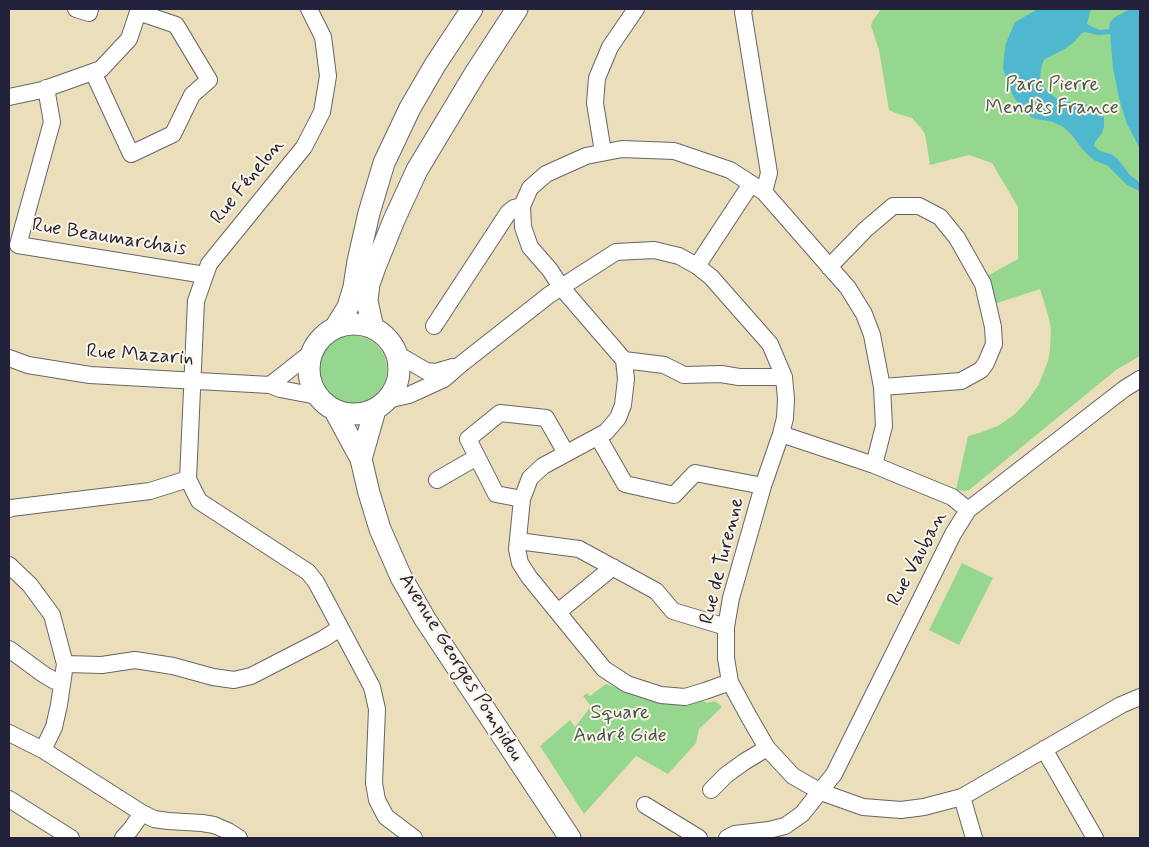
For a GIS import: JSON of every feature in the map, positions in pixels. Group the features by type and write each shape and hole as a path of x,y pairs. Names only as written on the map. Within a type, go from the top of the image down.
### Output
{"main road":[{"path":"335,328 348,307 354,288 369,213 384,163 410,108 435,65 472,9"},
{"path":"373,328 367,301 369,284 374,267 417,170 516,9"},
{"path":"354,324 373,328 391,344 396,354 399,366 394,390 381,405 362,414 348,414 335,411 317,396 310,382 309,367 312,352 318,342 335,328 354,324"},
{"name":"Avenue Georges Pompidou","path":"361,459 381,405"},
{"name":"Avenue Georges Pompidou","path":"335,411 361,459 380,529 401,577 425,619 570,838"}],"street":[{"path":"76,9 88,13 90,9"},
{"name":"Rue Fénelon","path":"188,479 196,301 209,264 304,147 322,112 328,76 322,36 309,9"},
{"path":"603,152 595,103 597,78 610,48 636,9"},
{"path":"697,266 769,173 747,39 744,9"},
{"path":"9,97 42,90 46,88 93,72 102,69 129,39 138,10 176,25 209,80 192,95 173,134 131,154 93,72"},
{"name":"Rue Beaumarchais","path":"46,88 52,122 18,245 205,275"},
{"path":"730,682 685,697 661,695 628,684 604,669 529,577 520,563 517,549 522,499 530,478 543,466 606,432 618,418 623,405 626,379 624,360 561,287 550,270 530,247 523,227 522,206 530,188 546,174 586,156 622,149 674,151 730,170 758,188 848,288 864,314 872,335 882,387 884,426 874,465"},
{"path":"434,326 508,214 514,208 522,206"},
{"path":"829,267 866,229 893,206 919,206 940,217 957,238 983,284 993,327 994,344 981,370 961,381 882,387"},
{"name":"Rue de Turenne","path":"381,405 444,379 460,364 549,295 616,252 654,250 679,256 697,266 711,277 770,344 784,376 785,418 763,486 732,598 726,627 726,658 730,682 767,748 793,776 839,800 863,807 901,810 924,807 962,797 1121,705 1140,697"},
{"path":"270,385 312,352"},
{"name":"Rue de Turenne","path":"396,354 426,371 436,372 460,364"},
{"name":"Rue Mazarin","path":"9,358 28,365 90,375 270,385 280,389 317,396"},
{"path":"624,360 664,365 684,375 784,376"},
{"name":"Rue Vauban","path":"728,838 735,834 785,826 802,814 821,792 834,774 952,534 968,510 1124,389 1140,379"},
{"path":"522,499 496,494 468,439 500,413 546,418 566,453"},
{"path":"781,434 874,465 952,497 968,510"},
{"path":"598,437 624,484 674,495 695,473 763,486"},
{"path":"437,480 477,457"},
{"path":"9,509 150,491 188,479 199,501 308,572 316,582 372,687 377,709 374,783 377,800 386,817 414,838"},
{"path":"518,541 579,549 656,591 673,611 726,627"},
{"path":"9,565 30,585 52,615 65,664 54,727 43,750"},
{"path":"558,612 613,567"},
{"path":"65,664 102,665 135,660 173,666 213,677 234,680 251,676 323,639 340,628"},
{"path":"9,650 43,674 62,683"},
{"path":"9,733 43,750 154,819 214,825 239,838"},
{"path":"711,790 726,775 767,748"},
{"path":"1044,749 1095,838"},
{"path":"962,797 974,838"},
{"path":"9,799 71,838"},
{"path":"645,805 699,838"},
{"path":"123,838 142,813"}],"green space":[{"name":"Parc Pierre Mendès France","path":"881,9 1140,9 1140,356 1116,370 969,490 965,491 956,490 968,436 998,426 1015,414 1028,400 1039,384 1048,361 1051,329 1040,289 994,304 993,293 987,276 1018,259 1018,207 992,163 969,155 930,165 925,134 921,128 912,118 889,110 879,50 871,26"},
{"path":"345,335 359,335 372,340 382,350 387,363 387,377 382,390 372,400 359,405 345,405 332,400 322,390 317,377 317,363 322,350 332,340"},
{"path":"962,563 993,578 959,645 929,630"},
{"name":"Square André Gide","path":"606,684 662,703 699,702 701,700 707,703 714,701 722,707 699,729 696,743 668,774 636,756 584,814 540,746 570,720 575,727 591,706 583,696 587,693 590,696"}],"water":[{"path":"1038,9 1091,9 1087,24 1099,30 1109,29 1110,22 1115,17 1130,9 1140,9 1140,149 1127,124 1120,102 1113,68 1110,34 1082,33 1065,49 1045,59 1040,79 1047,91 1056,98 1077,104 1094,105 1100,109 1104,118 1104,127 1094,146 1100,151 1111,154 1118,159 1129,174 1140,183 1140,191 1127,185 1108,166 1089,156 1063,127 1053,122 1031,117 1013,96 1003,69 1006,43 1015,22"}]}
